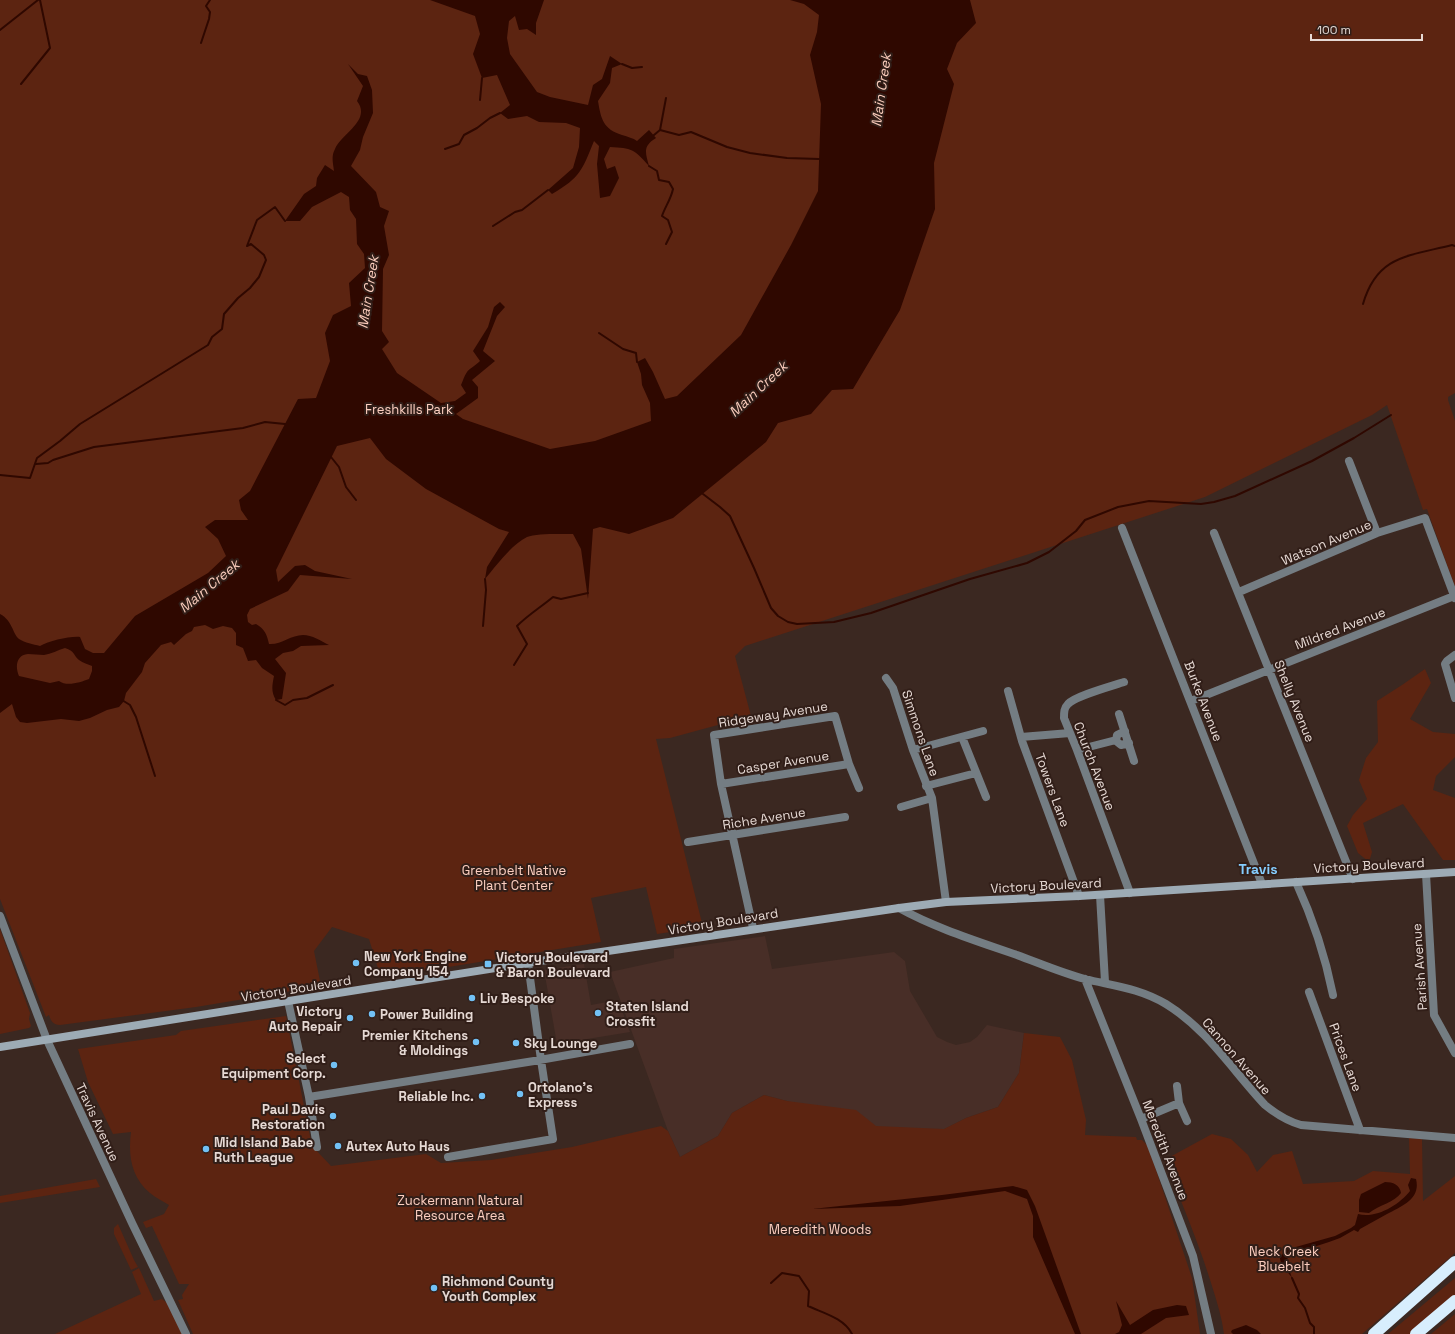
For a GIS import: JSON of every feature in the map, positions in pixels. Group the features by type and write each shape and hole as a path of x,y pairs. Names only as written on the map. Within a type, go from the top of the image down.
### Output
{"highway":[{"path":"1374,1334 1455,1262"},
{"path":"1378,1334 1455,1270"},
{"path":"1416,1334 1455,1301"}],"main road":[{"name":"Victory Boulevard","path":"0,1047 753,928 946,902 1100,895 1455,872"}],"street":[{"path":"1349,461 1377,533"},
{"name":"Watson Avenue","path":"1238,592 1377,533 1425,518 1455,597"},
{"name":"Burke Avenue","path":"1122,528 1262,884"},
{"name":"Shelly Avenue","path":"1214,533 1353,879"},
{"name":"Mildred Avenue","path":"1191,701 1455,597"},
{"path":"1455,654 1445,664 1455,698"},
{"name":"Simmons Lane","path":"886,678 893,688 913,750 932,798 946,902"},
{"name":"Church Avenue","path":"1124,682 1072,700 1065,708 1064,718 1130,892"},
{"name":"Towers Lane","path":"1008,691 1021,737 1079,896"},
{"path":"1119,714 1134,761"},
{"name":"Ridgeway Avenue","path":"753,928 721,784 714,735 835,716 849,764 859,788"},
{"path":"913,750 983,730"},
{"path":"1116,740 1118,733 1125,731"},
{"path":"1021,737 1070,733"},
{"path":"962,737 986,797"},
{"path":"1116,740 1121,745 1129,743"},
{"path":"1077,750 1116,740"},
{"name":"Casper Avenue","path":"721,784 849,764"},
{"path":"926,786 976,773"},
{"path":"901,807 932,798"},
{"name":"Riche Avenue","path":"688,842 845,817"},
{"name":"Parish Avenue","path":"1426,874 1434,1015 1455,1053"},
{"path":"1296,882 1310,912 1322,948 1333,995"},
{"path":"1100,895 1106,982"},
{"name":"Cannon Avenue","path":"899,908 919,919 939,927 1085,979 1123,986 1143,993 1166,1004 1185,1016 1200,1030 1265,1105 1283,1118 1301,1125 1455,1138"},
{"name":"Travis Avenue","path":"0,916 47,1040 186,1334"},
{"path":"448,1157 553,1139 528,963"},
{"name":"Meredith Avenue","path":"1085,979 1141,1119 1193,1256 1211,1334"},
{"name":"Prices Lane","path":"1309,992 1360,1130"},
{"path":"288,1001 309,1097 317,1147"},
{"path":"309,1097 541,1060 630,1044"},
{"path":"1177,1086 1179,1103 1187,1121"},
{"path":"1141,1119 1179,1103"}],"shaded area":[{"path":"765,936 772,969 894,952 905,961 910,991 937,1037 947,1042 956,1045 970,1042 977,1037 987,1025 1024,1033 1019,1073 998,1107 966,1118 935,1134 880,1129 764,1095 732,1113 718,1136 680,1157 668,1131 610,972 674,958 674,949"},
{"path":"584,964 591,1005 618,1000 630,1032 557,1044 544,970"}],"green space":[{"name":"Freshkills Park","path":"0,0 1455,0 1455,393 1448,397 1448,400 1455,421 1455,587 1427,509 1423,510 1387,405 1372,415 1205,497 745,646 735,656 751,716 670,738 656,739 703,927 657,934 646,887 591,898 601,942 381,978 369,939 332,927 314,951 321,986 196,1007 60,1025 56,1024 52,1021 49,1015 46,1017 0,899"},
{"path":"1425,669 1431,683 1410,719 1433,732 1455,734 1455,757 1436,776 1433,790 1455,798 1455,860 1443,860 1403,804 1363,823 1372,852 1369,862 1358,853 1347,826 1353,815 1367,799 1359,780 1366,758 1378,742 1377,701"},
{"path":"0,929 30,1013 29,1019 31,1026 29,1028 0,1034"},
{"path":"286,1016 311,1141 314,1148 331,1166 426,1154 441,1163 491,1160 572,1147 661,1126 668,1131 680,1157 718,1136 732,1113 764,1095 787,1101 856,1110 876,1126 944,1129 966,1118 998,1107 1019,1073 1024,1033 1060,1037 1072,1060 1086,1120 1085,1135 1136,1137 1137,1140 1142,1140 1148,1146 1192,1278 1200,1334 193,1334 178,1300 183,1299 182,1295 189,1284 179,1284 152,1226 146,1228 143,1222 164,1214 169,1205 150,1193 139,1180 132,1165 130,1149 131,1132 113,1134 88,1082 78,1049 176,1035 181,1031"},
{"name":"Neck Creek Bluebelt","path":"1212,1134 1231,1139 1248,1155 1257,1172 1273,1155 1292,1151 1303,1184 1354,1181 1373,1171 1410,1174 1409,1138 1422,1139 1423,1201 1455,1176 1455,1253 1362,1334 1224,1334 1219,1310 1207,1270 1165,1162 1168,1158"},
{"path":"96,1179 100,1187 0,1203 0,1196"},
{"path":"118,1224 138,1267 131,1270 114,1234 114,1228"},
{"path":"139,1268 154,1301 162,1299 167,1303 182,1334 55,1334 141,1294 132,1272"},
{"path":"1455,1278 1455,1296 1410,1334 1388,1334"},
{"path":"1455,1314 1455,1334 1431,1334"}],"water":[{"path":"430,0 544,0 536,23 536,35 527,29 519,30 515,16 509,21 507,38 510,54 537,92 550,97 588,105 593,85 602,79 610,56 622,64 612,68 610,83 598,101 600,113 604,122 611,130 637,141 649,130 656,138 649,144 646,150 649,166 632,150 610,147 604,159 607,169 615,166 619,178 610,196 600,198 597,164 599,146 594,141 579,172 569,183 552,194 548,190 573,168 579,147 580,128 566,123 539,122 527,116 508,119 500,113 510,105 497,75 482,78 473,54 480,34 475,16"},
{"name":"Main Creek","path":"790,0 970,0 976,23 957,43 947,69 954,84 934,163 935,209 900,310 853,389 832,390 811,414 778,423 766,442 673,518 629,534 600,527 593,529 588,599 581,549 573,534 543,534 527,537 521,540 510,550 485,579 487,567 509,532 499,529 426,489 386,459 370,438 337,446 276,570 278,582 295,566 305,565 315,571 352,579 300,575 288,591 250,609 247,615 248,622 252,625 256,624 264,630 269,644 278,643 299,635 306,635 329,645 301,646 293,651 283,653 275,659 286,673 282,699 276,700 273,694 272,686 274,676 262,668 256,660 248,661 243,648 236,645 236,633 232,628 223,626 213,629 205,625 194,627 192,631 186,634 174,645 171,642 161,645 145,663 142,672 126,693 124,701 119,707 79,721 61,719 27,723 20,722 16,717 12,704 0,713 0,614 10,623 19,639 24,642 40,646 60,639 80,637 85,649 93,653 104,653 135,616 208,573 226,556 218,539 205,527 215,520 248,520 241,510 239,500 250,491 298,399 316,398 330,361 325,333 333,315 351,306 349,283 365,268 364,254 357,244 356,219 350,210 349,197 341,192 312,207 300,221 285,221 304,194 316,186 317,178 325,165 334,171 333,157 335,149 338,143 358,121 361,114 361,108 357,101 363,86 348,64 358,74 367,76 372,90 373,113 363,137 360,150 351,166 376,192 380,207 389,211 384,226 389,255 383,269 382,331 389,342 382,349 397,373 441,403 455,401 466,393 461,385 464,377 468,371 480,361 473,351 488,327 494,307 500,302 505,307 497,316 483,351 495,361 472,380 478,387 478,398 456,414 463,419 550,449 595,441 651,421 650,403 642,385 641,374 637,362 645,358 665,399 677,396 741,335 791,245 818,191 821,104 810,55 817,32 819,15 804,4","holes":["65,648 79,660 92,666 89,679 66,684 59,681 50,683 19,676 17,665 19,659 24,655 44,655"]},
{"path":"1411,1178 1416,1179 1416,1192 1404,1205 1360,1229 1358,1232 1354,1230 1340,1238 1292,1254 1286,1260 1292,1278 1280,1260 1285,1250 1335,1236 1355,1225 1358,1214 1365,1215 1387,1210 1400,1201 1410,1191 1408,1185"},
{"path":"1385,1182 1396,1184 1401,1193 1395,1199 1369,1213 1359,1212 1359,1200 1361,1194"},
{"path":"1013,1186 1027,1190 1035,1206 1081,1334 1075,1334 1033,1237 1033,1216 1027,1199 1005,1191 900,1206 812,1209 942,1195"},
{"path":"1116,1301 1130,1325 1153,1310 1177,1305 1186,1306 1189,1315 1166,1318 1141,1334 1115,1334 1119,1332 1122,1325"},
{"path":"1246,1325 1257,1330 1261,1334 1233,1334 1231,1332 1232,1330"}],"waterway":[{"path":"0,30 38,0"},
{"path":"21,84 50,48 40,0"},
{"path":"201,43 209,19 210,12 206,6 210,0"},
{"path":"622,64 632,68 642,67"},
{"path":"480,100 482,78"},
{"path":"654,135 660,130 666,98"},
{"path":"445,149 459,144 464,135 500,113"},
{"path":"660,130 679,135 691,132 727,147 750,153 787,158 819,159"},
{"path":"649,166 657,171 659,180 669,182 673,189 662,216 668,220 672,232 666,244"},
{"path":"493,226 515,212 522,210 548,190"},
{"path":"0,475 30,478 37,458 80,424 208,345 212,337 222,329 224,314 259,277 266,260 264,255 251,244 247,246 257,220 275,207 285,221"},
{"path":"1363,304 1369,288 1377,276 1386,267 1397,260 1422,252 1452,245 1455,246"},
{"path":"599,333 623,349 636,353 637,362"},
{"path":"703,494 730,516 771,608 778,616 788,622 797,624 834,622 871,613 970,579 1027,563 1049,552 1076,531 1085,520 1118,507 1149,501 1201,504 1235,496 1312,461 1354,438 1391,415"},
{"path":"36,464 48,463 94,447 243,428 265,422 285,424"},
{"path":"331,457 339,467 346,487 356,500"},
{"path":"483,626 486,590 485,579"},
{"path":"514,665 527,644 517,626 553,597 561,599 588,593"},
{"path":"276,700 285,705 293,700 307,698 333,685"},
{"path":"122,700 130,705 136,717 155,776"},
{"path":"771,1283 782,1273 799,1276 809,1291 808,1306 839,1320 852,1334"},
{"path":"1292,1278 1299,1294 1298,1298 1305,1308 1310,1323 1314,1327 1314,1334"}],"place":[{"name":"New York Engine Company 154","path":"356,963"},
{"name":"Victory Boulevard & Baron Boulevard","path":"488,964"},
{"name":"Liv Bespoke","path":"472,998"},
{"name":"Staten Island Crossfit","path":"598,1013"},
{"name":"Power Building","path":"372,1014"},
{"name":"Victory Auto Repair","path":"350,1018"},
{"name":"Premier Kitchens & Moldings","path":"476,1042"},
{"name":"Sky Lounge","path":"516,1043"},
{"name":"Select Equipment Corp.","path":"334,1065"},
{"name":"Ortolano's Express","path":"520,1094"},
{"name":"Reliable Inc.","path":"482,1096"},
{"name":"Paul Davis Restoration","path":"333,1116"},
{"name":"Autex Auto Haus","path":"338,1146"},
{"name":"Mid Island Babe Ruth League","path":"206,1149"},
{"name":"Richmond County Youth Complex","path":"434,1288"}],"district":[{"name":"Travis","path":"1258,869"}],"park label":[{"name":"Greenbelt Native Plant Center","path":"514,878"},
{"name":"Zuckermann Natural Resource Area","path":"460,1208"},
{"name":"Meredith Woods","path":"820,1229"}]}
